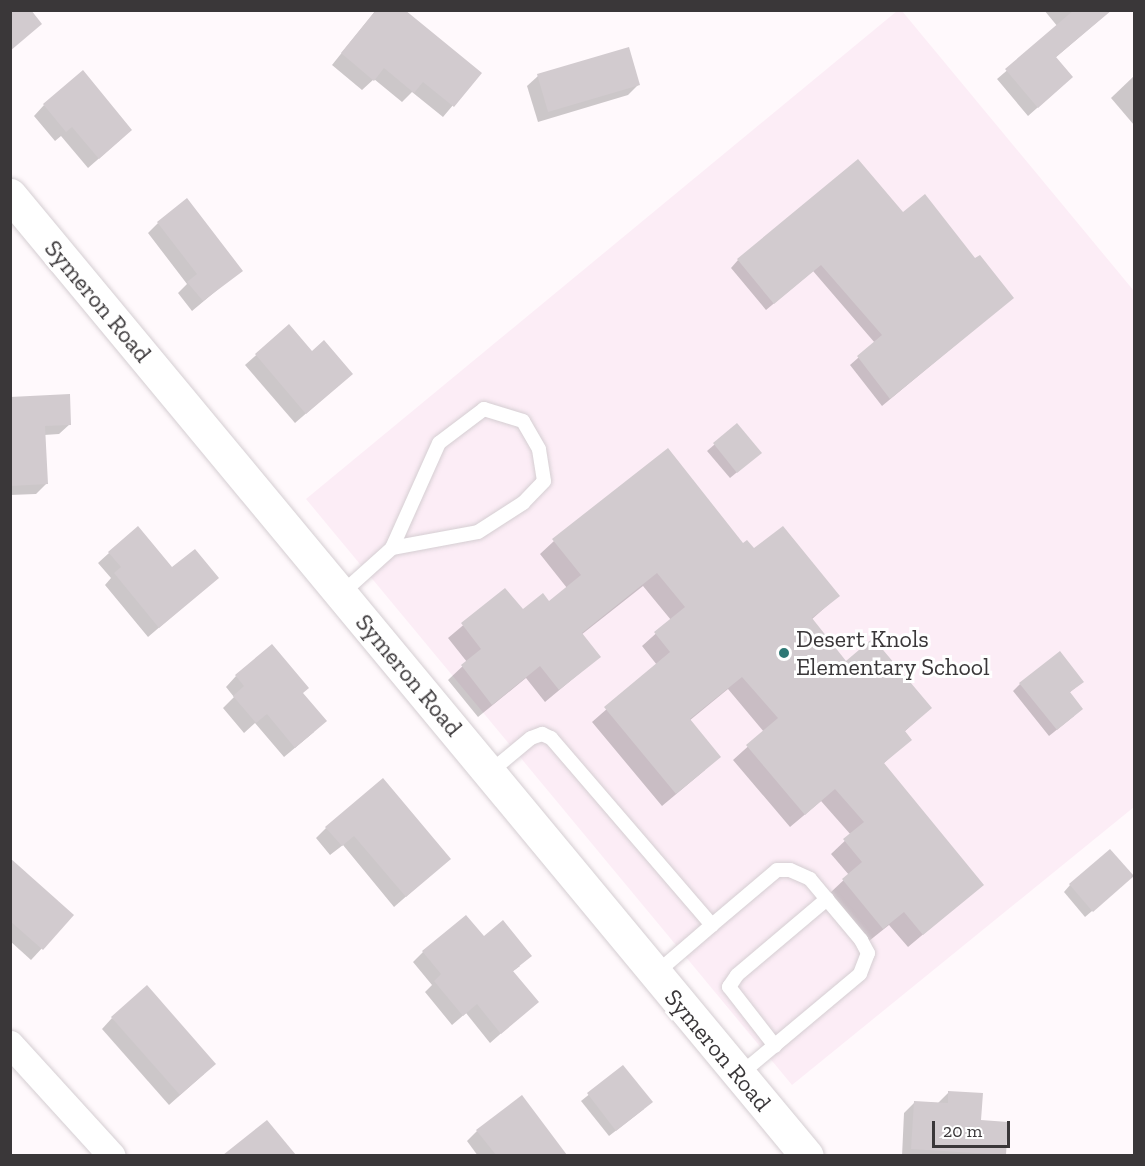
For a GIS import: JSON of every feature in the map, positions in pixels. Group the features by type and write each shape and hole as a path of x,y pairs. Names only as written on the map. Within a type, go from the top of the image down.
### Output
{"street":[{"name":"Symeron Road","path":"10,195 807,1155"},
{"path":"10,1044 112,1155"}],"lane":[{"path":"341,594 392,548 439,443 484,409 523,421 539,449 544,481 523,503 478,532 392,548"},
{"path":"490,772 531,738 542,734 551,738 712,924"},
{"path":"655,974 777,870 803,873 827,899 861,940 868,953 866,967 776,1046 739,1075"},
{"path":"776,1046 731,995 729,987 827,899"}],"shaded area":[{"name":"Desert Knols Elementary School","path":"897,11 902,11 1134,291 1134,807 792,1085 306,499"}],"building":[{"path":"10,10 31,10 42,24 10,51"},
{"path":"376,10 405,10 482,73 454,107 423,82 414,93 384,68 374,81 341,53"},
{"path":"1074,10 1112,10 1056,57 1073,77 1038,108 1005,69"},
{"path":"629,47 640,85 548,112 537,74"},
{"path":"83,70 132,130 99,159 72,127 66,132 43,104"},
{"path":"858,159 903,212 925,194 975,258 980,255 1014,298 890,399 857,356 882,335 821,265 774,304 737,259"},
{"path":"187,198 243,271 203,301 187,282 197,274 157,222"},
{"path":"289,324 312,351 324,340 353,374 306,414 255,354"},
{"path":"70,394 71,425 45,426 48,484 10,486 10,397"},
{"path":"737,423 762,453 737,473 713,443"},
{"path":"668,448 743,543 747,540 754,548 783,526 840,596 812,618 846,661 873,638 932,708 905,731 912,740 884,763 984,885 923,935 904,912 883,929 842,879 862,862 843,839 864,822 835,789 805,815 746,745 778,718 742,677 690,719 721,757 676,794 604,707 670,652 654,632 685,607 657,573 582,633 601,657 559,690 540,666 492,705 461,665 481,649 461,623 505,588 523,609 543,593 549,601 581,575 552,539"},
{"path":"138,526 172,567 195,549 219,578 159,628 114,573 121,567 108,552"},
{"path":"272,644 309,688 303,693 327,721 295,748 267,714 256,723 233,696 244,686 235,675"},
{"path":"1060,651 1084,682 1070,692 1083,709 1057,730 1019,683"},
{"path":"383,778 451,859 406,897 354,836 342,846 325,827"},
{"path":"1110,849 1134,876 1093,912 1069,884"},
{"path":"10,858 74,915 43,950 10,921"},
{"path":"466,915 484,936 503,920 532,956 513,971 539,1002 501,1034 477,1004 463,1016 434,981 441,974 422,951"},
{"path":"147,985 216,1064 180,1095 111,1017"},
{"path":"623,1065 653,1102 616,1131 587,1093"},
{"path":"948,1091 983,1093 981,1120 1008,1122 1006,1155 911,1149 914,1101 948,1103"},
{"path":"522,1095 567,1155 496,1155 476,1130"},
{"path":"267,1120 296,1155 223,1155"}],"place":[{"name":"Desert Knols Elementary School","path":"784,653"}]}
